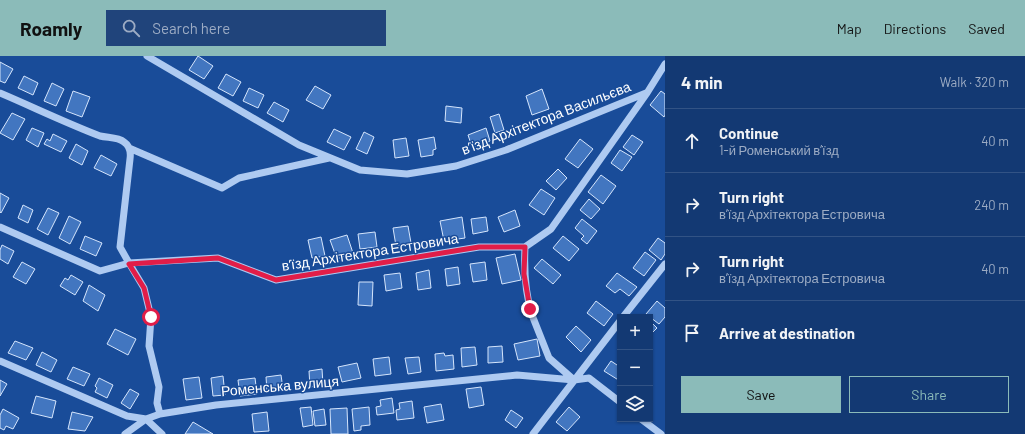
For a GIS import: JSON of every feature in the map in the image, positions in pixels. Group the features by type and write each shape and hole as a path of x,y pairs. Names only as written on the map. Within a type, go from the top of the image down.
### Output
{"street":[{"name":"в’їзд Архітектора Васильєва","path":"147,56 299,145 360,170 407,174 456,166 506,150 647,93"},
{"path":"574,380 549,358 530,309 524,274 525,247 551,229 647,93 665,64"},
{"path":"0,93 102,136 121,140 129,148 222,188 238,178 329,158"},
{"path":"129,148 130,159 120,246 144,288 151,317 149,346 159,387 157,403 160,414"},
{"name":"в’їзд Архітектора Естровича","path":"0,227 100,271 129,264 218,258 276,280 479,247 525,247"},
{"path":"625,314 665,264"},
{"path":"533,434 617,325"},
{"name":"Роменська вулиця","path":"0,361 127,416 146,419 160,414 216,405 517,375 574,380 589,378 617,400"},
{"path":"125,434 146,419 162,434"},
{"path":"645,422 661,434"}],"building":[{"path":"198,56 213,66 204,79 189,70"},
{"path":"0,62 13,69 5,83 0,81"},
{"path":"226,74 241,82 233,96 218,88"},
{"path":"24,76 38,83 33,95 18,88"},
{"path":"52,83 64,89 56,106 44,101"},
{"path":"315,86 331,95 323,109 306,100"},
{"path":"249,88 264,95 258,108 243,101"},
{"path":"542,89 549,109 532,115 526,96"},
{"path":"73,91 90,97 82,117 66,111"},
{"path":"661,91 665,94 664,117 650,105"},
{"path":"274,102 289,110 283,122 267,113"},
{"path":"446,106 462,108 461,123 445,121"},
{"path":"12,113 25,119 13,140 0,133"},
{"path":"499,114 504,130 495,133 490,117"},
{"path":"32,128 44,133 38,147 26,140"},
{"path":"486,128 490,141 472,147 468,135"},
{"path":"334,129 351,137 344,150 327,142"},
{"path":"364,132 374,137 367,154 356,149"},
{"path":"53,134 67,141 61,152 44,144 47,139 50,141"},
{"path":"632,135 643,142 634,155 623,147"},
{"path":"434,137 436,149 433,150 433,155 421,157 418,140"},
{"path":"406,138 409,156 395,158 393,140"},
{"path":"580,139 593,149 578,168 565,159"},
{"path":"76,144 88,151 82,165 69,158"},
{"path":"620,150 632,157 622,171 611,163"},
{"path":"101,155 117,164 111,176 94,168"},
{"path":"558,169 567,178 556,190 546,181"},
{"path":"601,175 616,186 603,204 588,192"},
{"path":"541,189 555,198 544,215 529,205"},
{"path":"0,193 9,198 1,213 0,212"},
{"path":"589,199 600,209 591,219 580,210"},
{"path":"23,205 33,210 28,223 18,218"},
{"path":"48,208 59,213 48,235 37,229"},
{"path":"515,210 520,226 504,232 498,217"},
{"path":"69,216 81,222 70,244 59,238"},
{"path":"462,217 465,238 444,241 440,221"},
{"path":"486,217 488,231 473,234 471,219"},
{"path":"582,219 597,231 587,244 581,239 584,236 575,228"},
{"path":"408,226 411,243 396,246 393,228"},
{"path":"375,232 377,247 360,249 358,234"},
{"path":"347,235 353,253 337,259 330,240"},
{"path":"85,236 102,243 96,256 80,249"},
{"path":"563,236 579,249 569,261 553,248"},
{"path":"321,237 325,256 312,258 308,240"},
{"path":"658,238 665,243 665,254 661,260 649,250"},
{"path":"2,245 14,251 8,264 0,259 0,250"},
{"path":"645,252 656,260 644,276 633,268"},
{"path":"515,254 521,280 502,284 496,258"},
{"path":"542,259 561,275 553,284 534,268"},
{"path":"22,262 35,269 26,284 13,277"},
{"path":"485,262 487,280 473,282 470,264"},
{"path":"458,267 460,284 447,286 445,269"},
{"path":"429,270 431,288 418,290 416,273"},
{"path":"400,273 402,288 386,291 384,275"},
{"path":"617,273 637,287 629,296 620,289 615,293 606,286"},
{"path":"71,275 83,282 75,295 60,286 65,278 68,280"},
{"path":"359,282 373,282 372,306 358,305"},
{"path":"89,285 105,295 98,311 83,301"},
{"path":"596,301 613,314 604,326 587,313"},
{"path":"657,301 665,308 665,317 659,324 653,319 653,314 646,314"},
{"path":"653,324 657,328 653,332"},
{"path":"576,326 591,340 581,352 566,337"},
{"path":"115,329 136,339 128,355 107,344"},
{"path":"537,339 540,356 518,360 514,344"},
{"path":"15,341 33,348 26,360 8,353"},
{"path":"502,346 503,362 488,363 488,347"},
{"path":"475,347 477,365 462,367 461,348"},
{"path":"42,352 57,360 51,372 36,365"},
{"path":"444,353 445,356 453,355 454,369 436,371 435,354"},
{"path":"389,357 391,374 375,376 373,359"},
{"path":"419,357 421,372 408,374 405,358"},
{"path":"611,361 617,365 617,379 604,371"},
{"path":"357,363 361,378 342,382 338,367"},
{"path":"73,367 90,374 84,386 67,379"},
{"path":"322,369 323,385 310,387 309,371"},
{"path":"281,375 283,389 267,391 266,377"},
{"path":"223,376 225,395 213,396 211,378"},
{"path":"199,377 202,398 186,400 183,379"},
{"path":"99,378 113,385 107,398 95,392 97,388 95,386"},
{"path":"255,378 257,394 240,396 238,380"},
{"path":"0,380 7,384 0,396"},
{"path":"481,387 484,405 469,408 466,389"},
{"path":"130,389 139,394 130,409 121,403"},
{"path":"36,396 56,401 52,418 31,413"},
{"path":"392,398 394,413 377,415 376,407 381,406 380,400"},
{"path":"412,401 414,418 397,420 396,410 400,409 399,403"},
{"path":"441,404 444,420 427,423 424,407"},
{"path":"311,407 313,425 303,427 300,408"},
{"path":"369,407 370,425 361,426 361,430 354,431 352,409"},
{"path":"569,407 580,417 567,431 556,422"},
{"path":"347,408 348,434 331,434 330,409"},
{"path":"3,409 19,418 13,429 6,426 4,430 0,428 0,415"},
{"path":"324,409 326,425 315,426 313,411"},
{"path":"511,410 523,418 516,428 505,420"},
{"path":"72,412 93,417 85,431 68,429"},
{"path":"267,412 269,431 254,432 252,414"},
{"path":"193,422 213,434 185,434"}],"route":[{"path":"151,317 144,288 129,264 218,258 276,280 479,247 525,247 524,274 530,309"}]}
